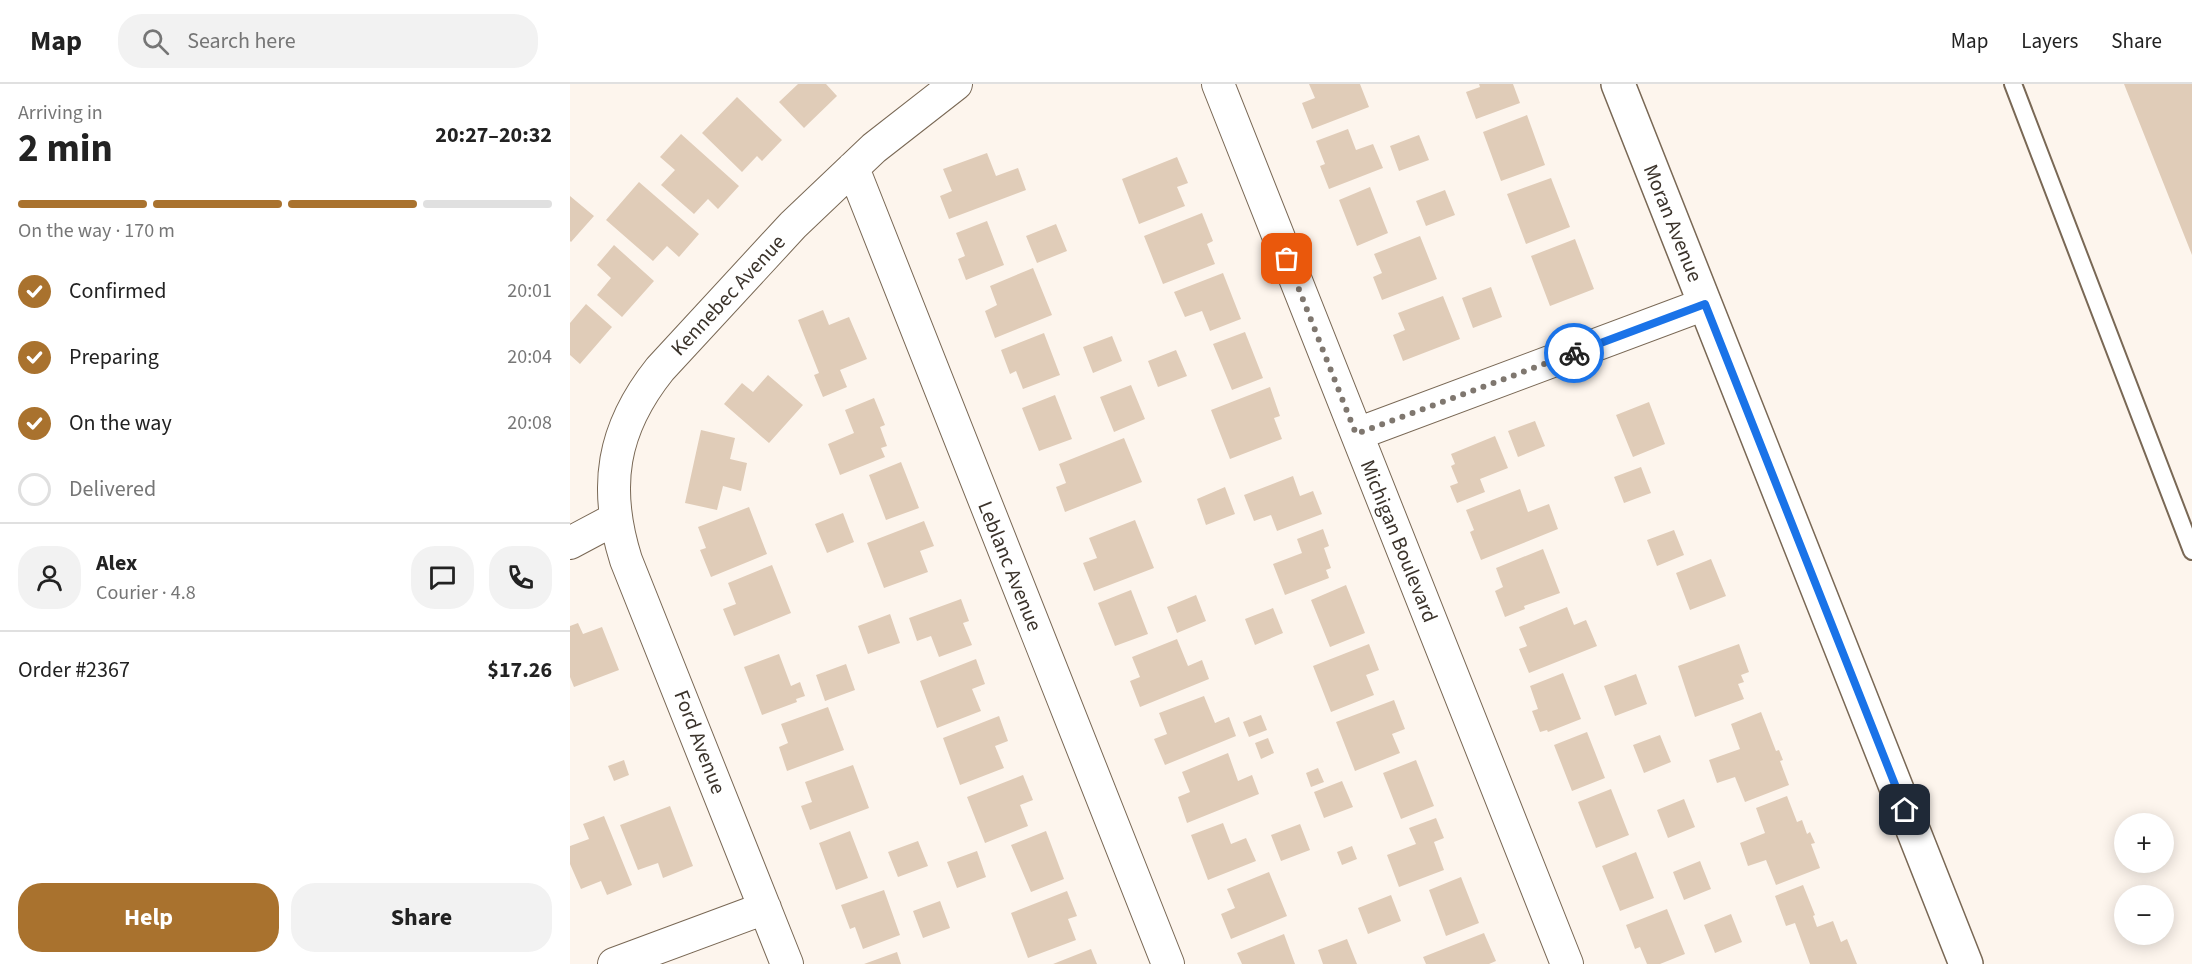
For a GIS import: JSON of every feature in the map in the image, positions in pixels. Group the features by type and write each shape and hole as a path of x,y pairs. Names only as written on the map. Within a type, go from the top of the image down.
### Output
{"main road":[{"name":"Moran Avenue","path":"1618,84 1966,964"}],"street":[{"name":"Kennebec Avenue","path":"615,519 613,480 618,447 629,417 645,388 793,225 874,148 956,84"},
{"name":"Michigan Boulevard","path":"1218,84 1567,964"},
{"name":"Leblanc Avenue","path":"853,168 1168,964"},
{"path":"1356,434 1705,304"},
{"path":"570,543 615,519"},
{"name":"Ford Avenue","path":"615,519 626,560 641,592 787,964"},
{"path":"614,964 765,908"}],"lane":[{"path":"2013,84 2192,551"}],"building":[{"path":"798,84 826,84 837,96 804,128 779,102"},
{"path":"1309,84 1360,84 1369,107 1312,129 1302,103 1315,98"},
{"path":"1479,84 1513,84 1520,103 1476,119 1466,92 1480,87"},
{"path":"2124,84 2192,84 2192,255"},
{"path":"737,97 782,140 762,161 757,156 742,172 702,133"},
{"path":"1527,115 1545,165 1501,181 1483,132"},
{"path":"1348,129 1356,150 1373,144 1383,168 1329,189 1320,166 1325,164 1316,141"},
{"path":"681,134 739,186 718,209 708,199 694,214 661,185 675,170 660,157"},
{"path":"1419,135 1429,160 1399,171 1390,146"},
{"path":"987,153 996,176 1018,168 1026,190 949,219 940,196 952,191 943,169"},
{"path":"1177,157 1188,183 1177,187 1185,206 1139,224 1122,179"},
{"path":"1551,178 1570,227 1526,244 1507,194"},
{"path":"639,182 699,234 679,257 667,246 653,261 606,220"},
{"path":"1370,187 1388,233 1357,246 1339,200"},
{"path":"1445,190 1455,215 1426,226 1416,201"},
{"path":"570,196 594,216 571,242 570,241"},
{"path":"1202,213 1213,241 1207,244 1215,264 1163,284 1144,236"},
{"path":"987,221 1004,265 966,280 958,259 965,256 956,233"},
{"path":"1056,224 1067,251 1037,263 1026,236"},
{"path":"1420,236 1437,279 1382,300 1373,277 1382,273 1374,254"},
{"path":"1575,239 1594,289 1550,306 1531,256"},
{"path":"614,245 654,281 622,317 597,295 611,278 597,265"},
{"path":"1033,268 1052,315 995,338 985,311 997,305 990,286"},
{"path":"1223,273 1241,319 1210,331 1202,311 1185,317 1174,292"},
{"path":"1491,287 1502,317 1473,328 1462,298"},
{"path":"1443,296 1460,339 1403,361 1393,335 1405,330 1398,313"},
{"path":"586,304 612,327 580,364 570,355 570,323"},
{"path":"823,310 829,325 849,317 867,359 840,370 847,387 823,397 814,375 819,373 798,320"},
{"path":"1245,332 1263,378 1232,390 1213,344"},
{"path":"1044,333 1060,375 1023,389 1016,371 1010,374 1001,350"},
{"path":"1112,336 1122,361 1093,373 1083,347"},
{"path":"1176,350 1187,376 1158,387 1148,361"},
{"path":"768,375 803,405 769,443 724,404 742,383 753,392"},
{"path":"1131,385 1145,419 1114,432 1100,397"},
{"path":"1270,387 1280,416 1274,418 1282,439 1230,459 1211,410"},
{"path":"1055,395 1072,439 1039,451 1022,408"},
{"path":"874,398 885,425 880,427 887,446 881,448 885,457 840,475 828,444 854,433 845,410"},
{"path":"1649,402 1665,444 1633,457 1616,415"},
{"path":"1535,421 1545,446 1518,457 1508,431"},
{"path":"701,430 735,438 730,459 747,463 741,491 723,486 717,510 685,503"},
{"path":"1495,436 1508,468 1480,479 1485,492 1457,503 1450,486 1458,483 1451,466 1455,464 1451,454"},
{"path":"1124,438 1142,482 1065,512 1056,487 1066,483 1059,464"},
{"path":"901,462 919,508 886,520 869,475"},
{"path":"1641,467 1651,493 1624,503 1614,477"},
{"path":"1293,476 1300,496 1313,491 1322,514 1277,531 1271,515 1254,521 1244,495"},
{"path":"1225,487 1235,514 1206,525 1197,499"},
{"path":"1520,489 1528,512 1549,504 1558,529 1481,560 1470,532 1474,530 1466,510"},
{"path":"749,507 767,554 711,577 700,550 706,548 698,527"},
{"path":"843,513 854,542 827,553 815,524"},
{"path":"1135,520 1154,568 1094,591 1083,563 1097,558 1089,538"},
{"path":"924,521 934,546 920,551 928,572 884,588 867,543"},
{"path":"1323,529 1329,546 1324,548 1331,568 1326,570 1329,578 1285,595 1273,564 1302,553 1297,539"},
{"path":"1674,530 1684,555 1657,566 1647,540"},
{"path":"1543,549 1560,593 1524,606 1525,609 1505,617 1495,591 1503,587 1496,568"},
{"path":"1711,559 1726,596 1690,610 1676,573"},
{"path":"772,565 791,613 734,636 723,609 736,604 728,583"},
{"path":"1346,585 1365,633 1330,647 1311,600"},
{"path":"1131,590 1148,634 1115,646 1098,603"},
{"path":"1196,595 1206,621 1177,633 1167,607"},
{"path":"961,599 969,621 963,623 972,645 939,657 931,636 917,641 909,618"},
{"path":"1567,607 1574,625 1586,620 1597,646 1529,673 1519,649 1527,646 1519,627"},
{"path":"1273,608 1283,633 1255,645 1245,619"},
{"path":"890,614 900,643 868,654 858,626"},
{"path":"578,623 583,634 602,627 619,670 574,687 570,677 570,626"},
{"path":"1177,639 1188,666 1202,660 1209,679 1140,707 1130,681 1140,677 1132,657"},
{"path":"1369,644 1379,670 1366,675 1374,695 1331,712 1313,666"},
{"path":"1739,644 1749,672 1741,675 1744,682 1738,684 1744,699 1695,717 1678,666"},
{"path":"779,654 791,686 800,682 805,696 796,699 797,702 762,715 744,667"},
{"path":"976,659 985,684 972,689 981,711 937,728 920,681"},
{"path":"846,664 855,690 825,701 816,675"},
{"path":"1563,673 1581,719 1548,732 1547,730 1540,732 1532,711 1538,709 1530,686"},
{"path":"1636,674 1647,704 1615,716 1604,686"},
{"path":"1204,696 1215,723 1229,717 1236,736 1165,765 1154,739 1167,734 1159,713"},
{"path":"1394,700 1405,729 1392,734 1400,753 1355,771 1336,722"},
{"path":"828,707 844,750 787,771 779,747 788,743 781,724"},
{"path":"1761,712 1776,751 1779,750 1783,760 1780,761 1789,785 1745,802 1735,777 1717,783 1709,760 1740,749 1731,724"},
{"path":"1261,715 1267,730 1249,737 1243,722"},
{"path":"999,716 1008,741 995,746 1004,768 960,785 943,738"},
{"path":"1587,732 1605,778 1572,791 1554,745"},
{"path":"1660,735 1671,762 1644,773 1633,745"},
{"path":"1268,738 1274,753 1261,759 1255,743"},
{"path":"1228,753 1238,781 1252,775 1259,794 1187,823 1178,797 1190,792 1182,772"},
{"path":"624,760 629,775 614,781 608,766"},
{"path":"1416,760 1434,806 1401,819 1383,773"},
{"path":"853,765 869,808 810,830 801,806 812,802 805,782"},
{"path":"1318,768 1324,782 1311,787 1306,773"},
{"path":"1023,775 1033,800 1020,805 1028,826 985,843 967,797"},
{"path":"1342,781 1353,807 1324,818 1314,792"},
{"path":"1611,789 1629,835 1596,848 1578,802"},
{"path":"1787,796 1797,822 1802,820 1807,834 1810,832 1815,843 1811,844 1820,868 1776,885 1766,860 1748,866 1740,843 1765,833 1756,808"},
{"path":"1684,799 1695,827 1668,838 1657,810"},
{"path":"670,806 693,866 663,878 658,863 638,870 620,825"},
{"path":"604,816 632,885 607,895 601,881 581,889 570,864 570,846 589,839 583,824"},
{"path":"1436,818 1444,838 1434,842 1444,870 1399,887 1387,855 1416,844 1409,828"},
{"path":"1223,823 1231,844 1246,838 1256,861 1208,880 1191,835"},
{"path":"1300,824 1310,850 1281,861 1271,835"},
{"path":"850,831 868,878 836,890 819,843"},
{"path":"1046,831 1064,879 1031,892 1011,845"},
{"path":"918,841 928,866 898,877 888,852"},
{"path":"1352,846 1357,859 1342,865 1337,852"},
{"path":"977,851 986,877 957,888 947,862"},
{"path":"1636,852 1654,898 1620,911 1602,866"},
{"path":"1700,861 1711,889 1684,900 1673,872"},
{"path":"1269,872 1287,916 1231,939 1221,914 1235,908 1227,889"},
{"path":"1461,877 1479,923 1446,936 1429,890"},
{"path":"1803,885 1815,915 1813,916 1817,927 1833,921 1841,942 1847,939 1857,964 1810,964 1795,923 1786,926 1775,896"},
{"path":"884,890 900,935 863,949 855,927 850,929 841,905"},
{"path":"1067,891 1077,916 1068,919 1076,940 1028,958 1011,913"},
{"path":"1391,895 1401,921 1368,934 1358,908"},
{"path":"940,901 950,928 923,938 913,911"},
{"path":"1667,909 1685,954 1660,964 1647,964 1640,947 1635,949 1626,925"},
{"path":"1731,914 1742,942 1715,953 1704,925"},
{"path":"1484,933 1496,961 1489,964 1426,964 1423,957"},
{"path":"1284,934 1295,964 1242,964 1237,953"},
{"path":"1347,939 1357,964 1323,964 1318,950"},
{"path":"1091,949 1097,964 1053,964"},
{"path":"897,952 901,964 864,964"}],"way so far":[{"path":"1287,259 1356,434 1574,353"}],"route":[{"path":"1574,353 1705,304 1905,810"}]}
